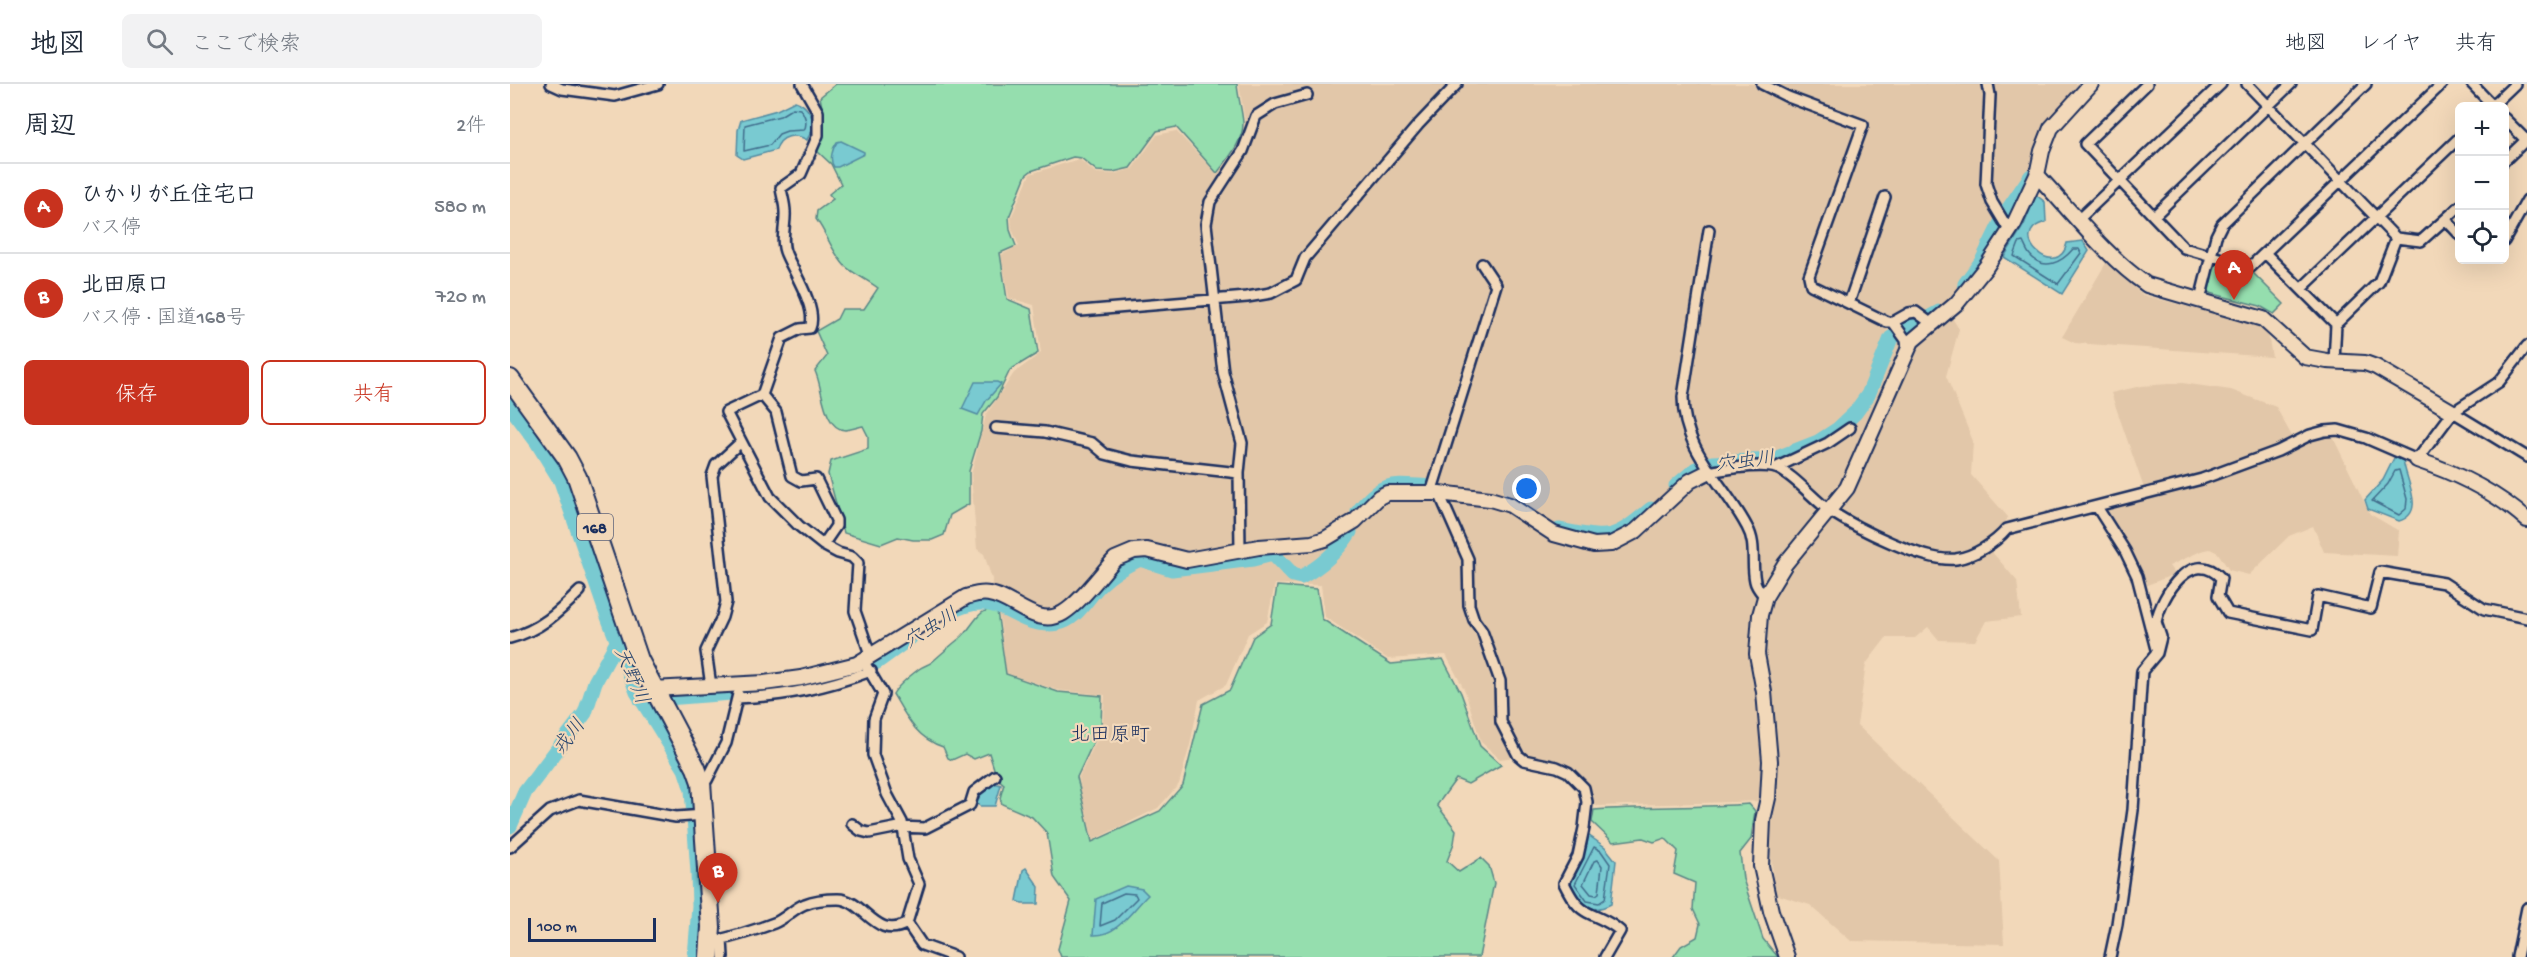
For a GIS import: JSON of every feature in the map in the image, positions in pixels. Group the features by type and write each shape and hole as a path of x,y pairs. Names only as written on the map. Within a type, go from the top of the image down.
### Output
{"highway":[{"name":"168","path":"510,380 567,458 577,477 639,660 696,768 701,782 714,946"}],"street":[{"path":"551,84 562,89 615,96 658,84"},
{"path":"723,957 714,946 777,922 804,904 839,899 852,904 888,928 897,929 907,923 919,884 908,859 903,827 874,762 874,718 882,694 869,663 855,611 858,563 852,557 838,554 823,545 770,497 726,412 762,395 782,338 800,329 810,328 812,323 810,304 784,250 783,242 785,211 781,188 801,174 818,135 818,112 802,84"},
{"path":"1081,311 1271,293 1296,280 1305,258 1418,125 1457,84"},
{"path":"1762,84 1788,97 1863,125 1809,276 1811,285 1887,322 1893,322 1909,313 1916,312 1932,324"},
{"path":"1988,84 1990,95 1986,184 1992,202 2010,232"},
{"path":"1787,957 1771,911 1761,866 1763,820 1768,798 1770,761 1764,692 1757,654 1760,615 1765,597 1780,571 1847,488 1912,341 1970,289 2010,232 2037,175 2042,151 2051,128 2091,84"},
{"path":"2147,84 2085,144 2184,248 2250,267 2442,84"},
{"path":"2079,219 2221,84"},
{"path":"2247,84 2396,238 2421,241 2456,210"},
{"path":"2154,216 2291,84"},
{"path":"2200,300 2210,257 2222,224 2366,84"},
{"path":"2472,84 2489,102"},
{"path":"2497,102 2515,84"},
{"path":"1240,550 1239,473 1242,443 1223,372 1206,225 1210,202 1243,151 1256,116 1275,104 1307,96"},
{"path":"2509,122 2527,140 2509,158"},
{"path":"2301,289 2455,142"},
{"path":"2037,175 2134,276 2147,285 2263,319 2305,357 2334,362 2366,363 2376,367 2527,457"},
{"path":"1850,303 1885,197"},
{"path":"2509,234 2527,200"},
{"path":"2446,220 2455,230"},
{"path":"1709,230 1683,397 1683,416 1708,472 1748,527 1753,545 1755,584 1765,597"},
{"path":"2334,362 2336,324 2379,282 2396,238"},
{"path":"2265,253 2336,324"},
{"path":"1482,264 1496,285 1435,493 1468,559 1469,605 1474,620 1482,632 1500,681 1501,722 1518,755 1524,760 1557,767 1568,772 1584,788 1587,802 1584,828 1578,856 1564,883 1583,910 1612,924 1620,931 1605,957"},
{"path":"1893,322 1906,340 1907,350"},
{"path":"2417,460 2453,412 2499,382 2527,346"},
{"path":"762,395 776,412 792,476 801,480 816,479 836,520 836,526 823,545"},
{"path":"996,428 1045,432 1092,443 1105,454 1132,461 1239,473"},
{"path":"652,688 711,686 738,692 869,663 918,625 966,597 986,593 1033,614 1045,618 1054,617 1068,609 1115,559 1122,556 1146,550 1186,560 1240,550 1312,543 1355,521 1378,497 1387,493 1435,493 1490,499 1510,505 1554,534 1600,545 1611,544 1626,538 1690,481 1708,472 1729,468 1775,468 1828,443 1850,428"},
{"path":"1775,468 1830,510 1890,543 1942,559 1955,559 1992,543 2007,529 2202,479 2278,451 2310,435 2338,430 2366,438 2417,460 2453,472 2515,509 2527,520"},
{"path":"711,686 706,651 722,617 726,602 712,476 716,465 741,442"},
{"path":"2097,507 2137,576 2157,653"},
{"path":"2110,957 2117,924 2133,810 2142,671 2157,653 2161,637 2156,622 2166,594 2191,570 2203,566 2213,569 2221,578 2218,596 2228,613 2312,630 2318,596 2371,608 2380,572 2444,583 2484,609 2527,618"},
{"path":"510,638 551,620 580,591"},
{"path":"701,782 707,780 726,743 738,692"},
{"path":"852,824 861,831 869,832 903,827 925,828 970,805 974,792 994,776"},
{"path":"510,847 550,811 579,800 676,817 704,814"},
{"path":"2517,957 2527,908"},
{"path":"907,923 922,945 955,957"}],"shaded area":[{"path":"1239,84 2081,84 2045,127 2020,194 2004,213 1986,253 1944,305 1959,329 1946,376 1973,441 1971,475 2008,517 1992,552 2017,581 2021,617 1986,621 1975,641 1939,640 1928,627 1915,638 1886,638 1866,664 1857,725 1999,861 2004,944 1851,941 1810,905 1775,894 1765,801 1596,806 1581,780 1523,756 1500,759 1481,742 1465,691 1446,655 1388,659 1325,617 1321,585 1275,584 1267,622 1248,634 1226,685 1199,700 1179,784 1158,808 1093,840 1079,777 1102,729 1105,695 1057,690 1006,673 998,602 991,601 992,579 984,554 977,549 971,475 986,415 1014,373 1041,353 1034,305 1009,298 1001,255 1019,246 1012,229 1011,218 1030,174 1079,159 1096,173 1114,174 1132,169 1157,135 1176,131 1217,174 1234,154 1246,128"},
{"path":"2106,263 2143,295 2257,325 2268,334 2272,357 2075,343 2062,337"},
{"path":"2182,383 2231,390 2276,407 2295,442 2330,431 2370,514 2399,531 2397,556 2324,552 2313,526 2289,536 2249,575 2229,570 2218,553 2210,549 2169,566 2175,574 2147,585 2128,547 2104,511 2148,500 2111,393 2141,386"}],"green space":[{"path":"836,84 1237,84 1243,129 1234,150 1217,173 1176,127 1157,131 1130,168 1113,172 1097,171 1081,158 1073,157 1031,171 1026,175 1009,217 1010,230 1016,246 1000,253 1007,299 1031,309 1038,353 1010,370 997,397 983,414 981,431 969,471 969,504 950,515 944,535 932,540 898,537 881,544 844,533 828,474 831,461 868,449 868,436 863,426 847,430 838,428 828,415 815,371 827,356 816,331 837,319 842,309 864,309 878,288 845,266 816,219 817,211 833,199 829,194 841,184 831,164 817,151 823,124 820,97"},
{"path":"2219,263 2252,272 2284,304 2274,314 2260,306 2210,293 2208,288 2214,266"},
{"path":"1277,586 1317,589 1322,619 1391,664 1443,659 1461,693 1480,746 1501,765 1468,784 1456,779 1437,805 1456,830 1447,861 1459,872 1481,858 1489,866 1494,883 1479,957 1061,957 1058,949 1071,901 1054,877 1047,833 1032,817 1002,804 1000,798 1004,784 997,778 989,753 974,759 965,754 952,760 948,758 943,747 919,732 893,694 909,677 932,662 965,634 981,614 985,611 997,611 1006,674 1058,692 1102,696 1101,726 1077,777 1092,842 1160,811 1183,785 1203,704 1230,690 1253,637 1271,624"},
{"path":"1749,804 1755,811 1751,839 1740,853 1743,879 1763,939 1778,957 1673,957 1681,946 1697,937 1700,924 1693,909 1695,883 1674,874 1678,851 1665,838 1654,842 1643,838 1613,842 1592,822 1594,810"}],"water":[{"path":"795,101 807,109 812,118 813,127 807,140 798,136 788,137 781,141 776,150 743,159 737,155 738,130 741,120 777,110"},
{"path":"841,141 864,154 834,167 831,158 837,142"},
{"path":"2036,195 2045,202 2046,222 2034,228 2030,236 2031,244 2037,252 2045,257 2054,258 2062,254 2067,243 2083,241 2089,251 2062,294 2004,257 2024,225"},
{"path":"975,382 1001,384 986,401 978,415 962,409"},
{"path":"2398,454 2403,456 2413,502 2408,516 2399,521 2368,509 2365,500 2383,480"},
{"path":"994,783 1001,785 995,806 980,806 973,801 977,793"},
{"path":"1588,835 1605,847 1616,861 1611,904 1596,909 1580,902 1568,883 1587,845"},
{"path":"1026,868 1039,887 1038,904 1022,904 1017,901 1023,870"},
{"path":"1126,886 1142,889 1148,895 1117,927 1110,932 1093,935 1096,899"}],"waterway":[{"name":"穴虫川","path":"1965,284 1982,261 2005,214 2031,176"},
{"name":"穴虫川","path":"1676,486 1696,469 1712,463 1772,460 1818,442 1838,429 1855,413 1868,395 1891,338 1939,312"},
{"name":"天野川","path":"510,406 537,442 561,481 605,609 637,692 685,769 692,790 698,872 699,906 695,957"},
{"name":"穴虫川","path":"1358,512 1375,494 1390,486 1432,487"},
{"name":"穴虫川","path":"1559,530 1609,536 1627,528 1651,509"},
{"name":"穴虫川","path":"948,613 967,605 982,603 995,605 1029,621 1042,624 1058,623 1076,613 1110,576 1140,559 1172,569 1253,559 1273,554 1293,575 1301,577 1329,558 1350,532"},
{"name":"穴虫川","path":"641,700 783,689 844,675 877,662 910,638"},
{"name":"戎川","path":"510,826 525,792 585,713 595,682 617,642"}],"place":[{"name":"ひかりが丘住宅口","path":"2234,300"},
{"name":"北田原口","path":"718,903"}],"district":[{"name":"北田原町","path":"1110,733"}]}
